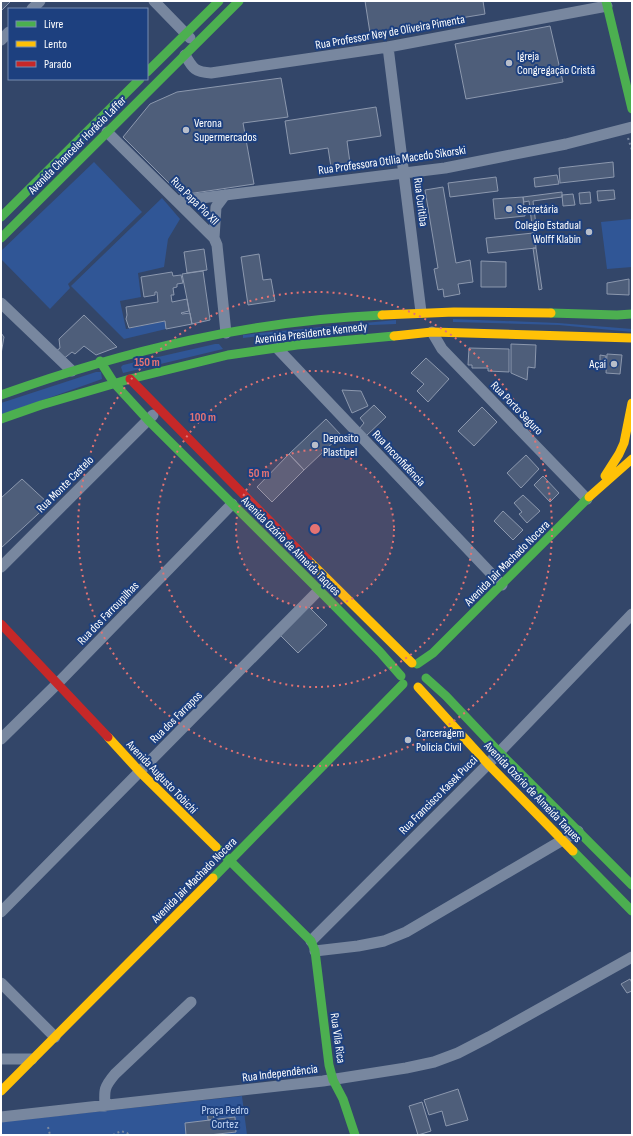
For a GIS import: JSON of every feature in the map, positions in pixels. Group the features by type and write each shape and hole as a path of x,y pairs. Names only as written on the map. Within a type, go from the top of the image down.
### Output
{"street":[{"path":"154,1 196,43"},
{"path":"148,71 218,1"},
{"name":"Avenida Chanceler Horácio Laffer","path":"1,238 239,1"},
{"path":"607,3 632,109"},
{"name":"Rua Professor Ney de Oliveira Pimenta","path":"184,55 195,69 200,72 211,73 388,47 607,3"},
{"name":"Rua Curitiba","path":"388,47 421,312"},
{"name":"Avenida Chanceler Horácio Laffer","path":"1,217 139,80"},
{"name":"Rua Professora Otília Macedo Sikorski","path":"177,201 445,168 566,144 632,127"},
{"name":"Rua Papa Pio XII","path":"107,132 214,238 217,245 226,333"},
{"path":"214,238 216,207 225,195"},
{"path":"1,303 72,371"},
{"name":"Avenida Presidente Kennedy","path":"1,395 100,361 187,340 289,323 421,312 489,311 617,315 632,314"},
{"name":"Avenida Presidente Kennedy","path":"1,419 114,383 228,355 277,348 432,332 632,338"},
{"name":"Rua Porto Seguro","path":"432,332 442,349 587,499"},
{"name":"Rua Inconfidência","path":"277,348 502,586"},
{"name":"Avenida Ozório de Almeida Taques","path":"100,361 114,383 148,420 380,652 402,680"},
{"name":"Avenida Ozório de Almeida Taques","path":"130,379 329,581 415,663"},
{"name":"Avenida Jair Machado Nocera","path":"597,489 619,454 627,431 632,403"},
{"name":"Rua Monte Castelo","path":"1,567 159,408"},
{"name":"Avenida Jair Machado Nocera","path":"415,663 433,653 502,586 597,489 619,472 632,459"},
{"name":"Rua dos Farroupilhas","path":"1,739 58,683 232,504"},
{"name":"Rua dos Farrapos","path":"1,912 319,590"},
{"name":"Rua Francisco Kasek Pucci","path":"313,946 632,614"},
{"name":"Avenida Augusto Tobichi","path":"1,624 140,772 313,946"},
{"name":"Avenida Jair Machado Nocera","path":"426,675 433,653"},
{"path":"415,663 422,667 426,675 423,684 418,687 412,688 402,680 404,667 408,664 415,663"},
{"name":"Avenida Ozório de Almeida Taques","path":"426,675 499,752 632,886"},
{"name":"Avenida Jair Machado Nocera","path":"1,1091 229,862 402,680"},
{"name":"Avenida Ozório de Almeida Taques","path":"418,687 488,764 632,911"},
{"path":"313,946 371,943 406,932 578,832"},
{"name":"Rua Vila Rica","path":"313,946 329,1065 333,1080 343,1099 355,1135"},
{"name":"Rua Independência","path":"1,1117 333,1080 427,1063 458,1053 489,1037 632,957"},
{"path":"1,983 55,1037"},
{"path":"105,1106 104,1093 106,1084 191,1002"},
{"path":"1,1059 32,1059"}],"path":[{"path":"48,1127 50,1135"},
{"path":"113,1135 121,1131 127,1132 129,1135"}],"green space":[{"path":"94,162 142,212 68,284 70,288 50,309 1,259 1,251"},
{"path":"162,198 180,219 168,239 164,267 138,273 141,297 120,301 126,329 165,321 166,329 124,339 71,286"},
{"path":"631,219 632,267 607,269 601,222"},
{"path":"453,319 558,323 632,329 632,332 559,325 453,322"},
{"path":"396,320 396,324 346,326 243,338 243,335 259,333"},
{"path":"219,344 223,349 123,373 121,367 123,365"},
{"path":"96,372 101,372 102,379 1,415 1,403"},
{"name":"Praça Pedro Cortez","path":"242,1096 247,1135 1,1135 1,1122"}],"building":[{"path":"1,1 11,1 1,11"},
{"path":"365,1 483,1 485,14 370,33"},
{"name":"Igreja Congregação Cristã","path":"550,26 563,82 466,99 455,44"},
{"name":"Verona Supermercados","path":"281,78 288,117 243,123 254,184 181,195 123,137 150,104 177,92"},
{"path":"376,107 381,136 347,141 350,163 331,167 328,148 290,154 285,121"},
{"path":"613,162 614,177 560,183 559,168"},
{"path":"557,175 559,184 535,187 534,178"},
{"path":"496,177 498,191 450,197 448,183"},
{"path":"443,187 456,263 470,260 473,282 458,284 460,294 444,297 443,289 438,290 434,269 438,268 425,190"},
{"path":"614,190 615,199 598,201 597,191"},
{"path":"562,192 562,197 533,201 536,225 534,226 535,233 533,233 529,201 524,202 523,197"},
{"path":"590,192 591,203 580,204 579,193"},
{"path":"573,194 575,205 563,206 562,195"},
{"name":"Secretária","path":"523,197 525,216 495,219 493,199"},
{"path":"535,233 536,248 488,253 486,238"},
{"path":"533,248 536,248 542,289 539,290"},
{"path":"204,249 207,270 187,273 184,252"},
{"path":"259,254 263,280 271,279 275,301 248,305 241,257"},
{"path":"481,261 506,262 506,287 481,287"},
{"path":"203,271 210,320 192,324 182,274"},
{"path":"172,272 173,276 181,275 183,283 177,284 177,287 173,288 174,295 171,295 172,302 187,299 189,311 181,313 190,313 192,324 166,329 165,321 129,328 126,319 126,307 158,302 157,292 155,292 155,295 144,297 141,277"},
{"path":"629,279 629,295 607,294 607,283"},
{"path":"84,315 117,347 96,355 84,346 75,354 72,352 62,360 55,352 60,348 59,339"},
{"path":"1,333 4,337 1,354"},
{"path":"511,344 536,345 535,368 528,367 527,380 511,373"},
{"path":"469,348 509,349 509,372 488,371 488,368 472,368 472,365 468,365"},
{"name":"Açai","path":"607,354 622,355 620,374 606,373"},
{"path":"600,355 606,356 605,366 600,365"},
{"path":"426,358 449,379 428,402 417,391 424,384 411,373"},
{"path":"342,390 361,391 368,406 352,413"},
{"path":"374,405 386,417 366,436 359,429 364,423 360,418"},
{"path":"482,407 497,422 474,446 458,431"},
{"name":"Deposito Plastipel","path":"326,419 341,435 304,470 289,454"},
{"path":"289,454 304,470 272,502 257,487"},
{"path":"526,455 539,469 521,488 507,473"},
{"path":"543,476 559,493 550,502 534,485"},
{"path":"22,479 49,504 1,548 1,498"},
{"path":"523,495 540,511 527,523 519,514 522,512 514,503"},
{"path":"503,511 523,530 513,540 494,521"},
{"path":"309,607 327,625 298,653 280,635"},
{"path":"630,979 632,983 632,991 627,993 621,984"},
{"path":"458,1089 468,1120 446,1126 442,1111 429,1115 424,1100"},
{"path":"422,1102 431,1131 418,1135 409,1106"},
{"path":"213,1110 214,1119 208,1120 207,1111"},
{"path":"235,1117 236,1132 209,1135 186,1135 185,1123"}],"traffic: fast":[{"path":"148,71 219,1"},
{"path":"1,238 239,1"},
{"path":"606,1 632,109"},
{"path":"1,217 139,80"},
{"path":"551,313 632,314"},
{"path":"1,395 95,364 189,340 284,324 333,318 382,315"},
{"path":"1,419 41,405 130,379 228,355 297,345 394,336"},
{"path":"100,361 114,383 148,420 319,590 380,652 401,676"},
{"path":"417,664 433,653 589,497"},
{"path":"426,678 446,696 499,752 632,885"},
{"path":"213,878 403,684"},
{"path":"216,847 311,941 315,951 329,1065 333,1080 343,1099 355,1135"},
{"path":"573,851 632,911"}],"traffic: slow":[{"path":"382,315 454,312 551,313"},
{"path":"394,336 432,332 632,338"},
{"path":"605,476 624,443 632,403"},
{"path":"589,497 632,459"},
{"path":"308,560 412,663"},
{"path":"418,687 488,764 573,851"},
{"path":"108,737 140,772 216,847"},
{"path":"1,1091 213,878"}],"traffic: jam":[{"path":"130,379 308,560"},
{"path":"1,624 108,737"}],"place":[{"name":"Igreja Congregação Cristã","path":"509,63"},
{"name":"Verona Supermercados","path":"186,130"},
{"name":"Secretária","path":"509,209"},
{"name":"Colegio Estadual Wolff Klabin","path":"589,232"},
{"name":"Açai","path":"614,364"},
{"name":"Deposito Plastipel","path":"315,445"},
{"name":"Carceragem Policia Civil","path":"408,740"}]}
